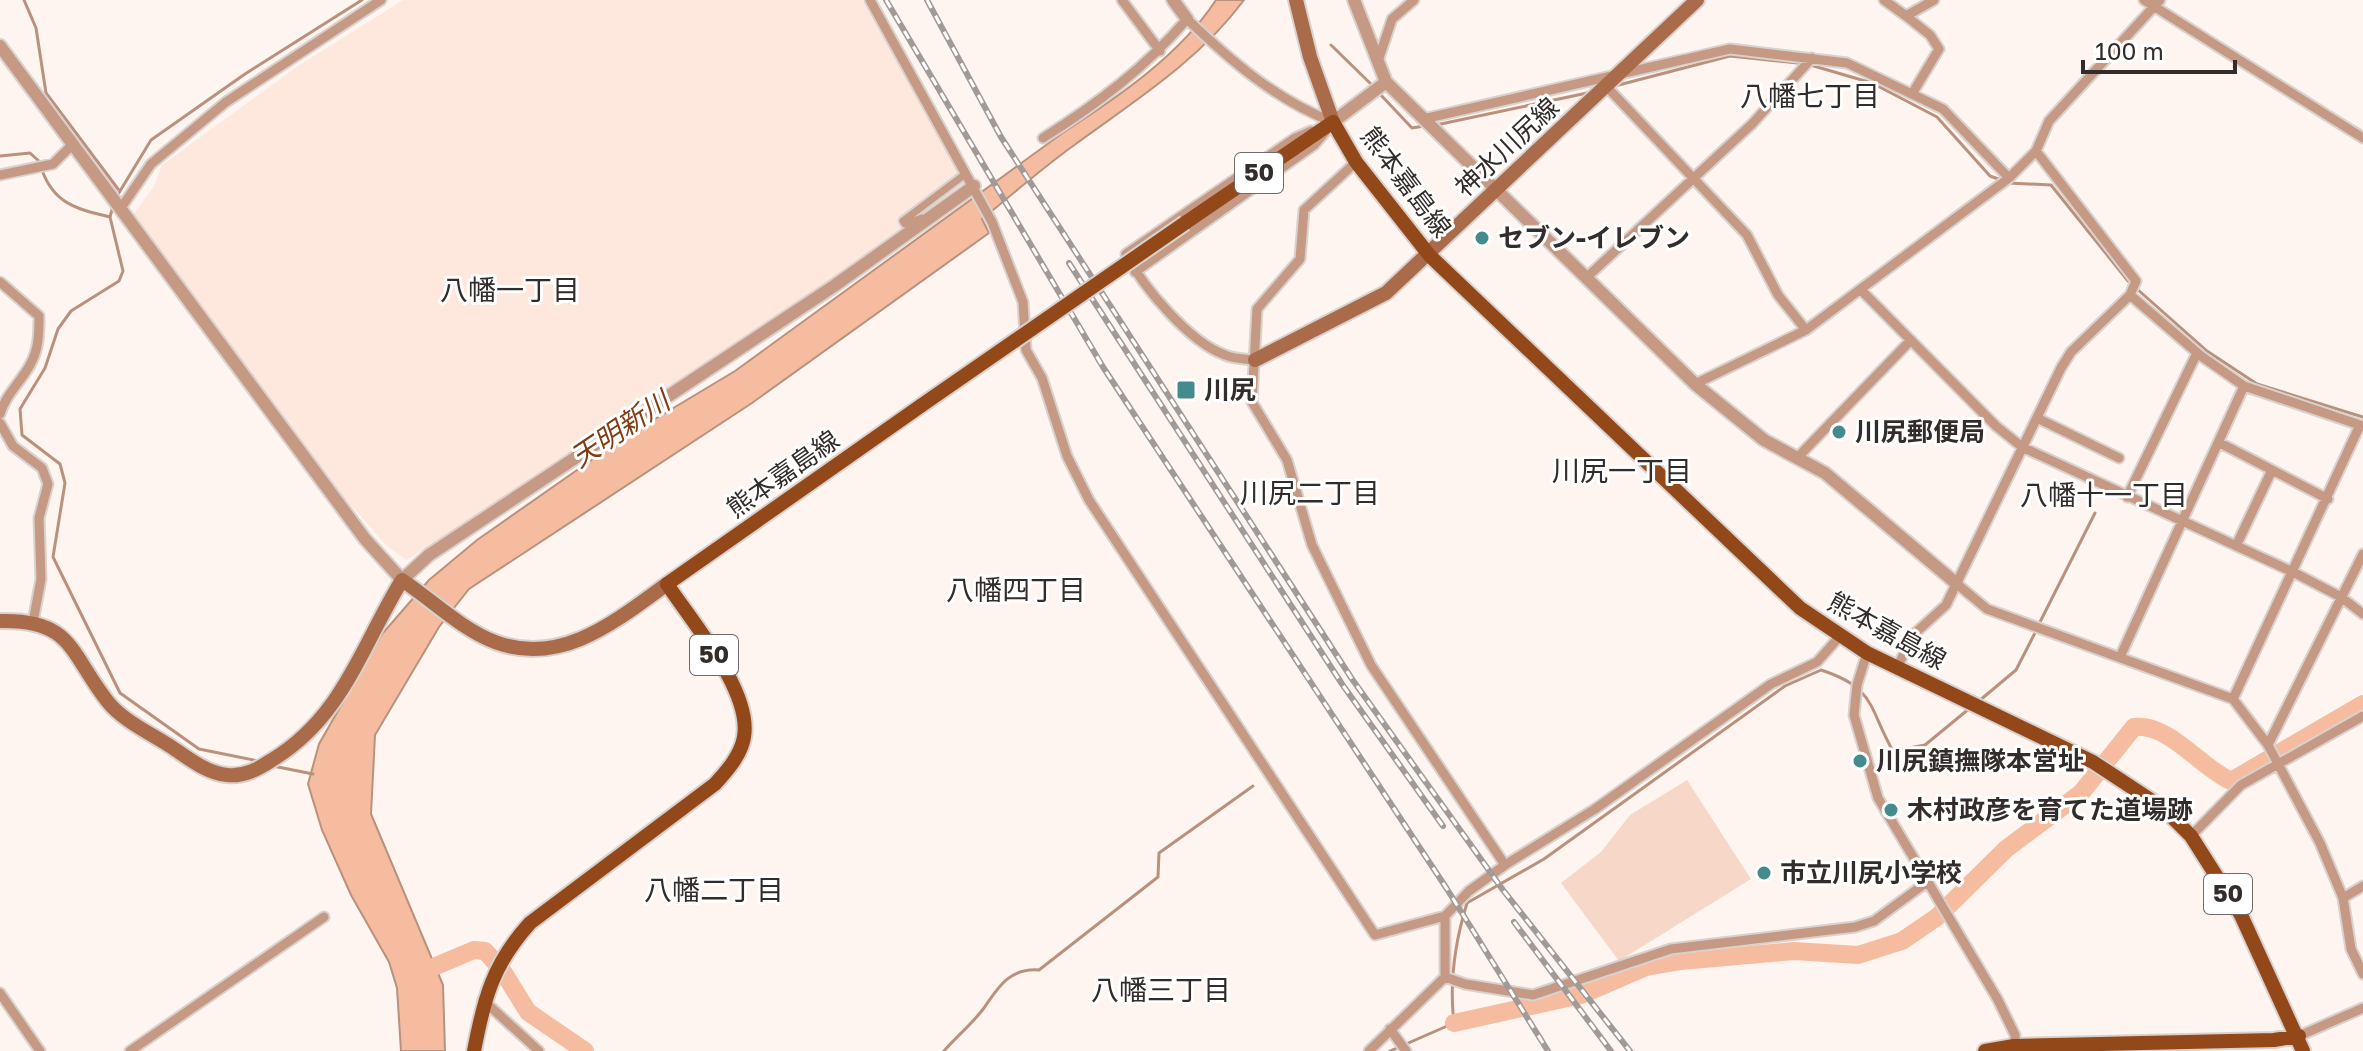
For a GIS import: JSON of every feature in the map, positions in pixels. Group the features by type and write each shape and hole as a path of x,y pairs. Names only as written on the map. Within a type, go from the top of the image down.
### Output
{"main road":[{"path":"1296,0 1310,57 1333,122"},
{"name":"神水川尻線","path":"1255,360 1386,293 1430,256 1494,189 1697,0"},
{"name":"熊本嘉島線","path":"667,584 1333,122 1356,162 1430,256 1771,583 1867,653 2093,762 2163,808 2191,836 2241,915 2305,1051"},
{"path":"0,621 41,622 65,640 110,704 201,767 225,775 243,774 259,768 305,737 342,693 408,584 455,619 493,641 527,650 550,649 609,626 667,584"},
{"name":"50","path":"474,1051 483,1000 494,975 530,923 715,784 737,755 744,738 740,700 667,584"},
{"path":"1985,1051 2274,1040 2299,1036"}],"street":[{"path":"121,208 151,164 226,102 381,0"},
{"path":"870,0 992,222 1023,302 1026,350 1042,378 1067,456 1089,500 1375,935 1445,916 1469,891 1505,865 1595,809 1771,684 1817,662 1840,636"},
{"path":"1122,0 1160,51"},
{"path":"1173,0 1187,19 1225,56 1297,108 1333,122"},
{"path":"1354,0 1386,82 1728,414 1825,473 1987,609 2233,699 2268,745 2320,843 2343,898 2351,949 2363,974"},
{"path":"1377,64 1392,19 1414,0"},
{"path":"1884,0 1930,35 1939,49 1912,94"},
{"path":"1906,16 1934,0"},
{"path":"2144,0 2157,3 2363,138"},
{"path":"1695,384 1806,330 2009,178 2036,151 2049,121 2157,3"},
{"path":"1043,138 1101,101 1160,51 1187,19"},
{"path":"0,46 365,539 408,584 429,555 834,286 939,212 971,183"},
{"path":"1423,119 1730,49 1847,63 1943,109 2009,178"},
{"path":"1586,278 1752,124 1812,58"},
{"path":"1135,272 1314,145 1333,122 1386,82"},
{"path":"1606,86 1747,235 1778,295 1806,330"},
{"path":"1255,360 1225,356 1184,327 1135,272 1126,254 1295,138 1333,122"},
{"path":"0,175 53,164 73,144"},
{"path":"1897,668 1913,635 1946,605 2071,352 2130,295 2136,281 2036,151"},
{"path":"1356,162 1304,210 1300,259 1257,309 1252,402 1287,460 1312,545 1371,665 1505,865"},
{"path":"939,212 905,224 903,221 971,183"},
{"path":"0,282 39,316 38,346 30,366 4,400 0,414"},
{"path":"1862,291 2022,447 2293,572 2341,597 2363,614"},
{"path":"2130,295 2197,353 2244,386 2361,425 2233,699"},
{"path":"1797,458 1911,340"},
{"path":"2127,497 2197,353"},
{"path":"2120,657 2244,386"},
{"path":"2037,418 2119,458"},
{"path":"0,423 13,446 42,468 48,484 39,518 41,579 33,622"},
{"path":"2220,443 2328,499"},
{"path":"2236,546 2272,470"},
{"path":"2268,745 2363,554"},
{"path":"1867,653 1857,685 1854,715 1865,763 1891,823 1954,921 2010,1023 2015,1035 2014,1048"},
{"path":"2191,836 2241,785 2363,716"},
{"path":"1445,977 1465,984 1533,995 1671,949 1855,927 1874,921 1927,882"},
{"path":"2343,898 2363,886"},
{"path":"1369,1051 1445,977 1445,916"},
{"path":"130,1051 324,917"},
{"path":"0,993 40,1051"},
{"path":"483,1000 539,1051"},
{"path":"2299,1036 2363,1008"},
{"path":"1392,1031 1406,1051"}],"shaded area":[{"path":"403,0 862,0 968,188 527,487 406,560 385,544 311,460 131,218 154,186 162,165 298,66"},
{"path":"1216,0 1244,0 1186,61 982,219 989,233 752,403 469,589 439,627 375,735 371,814 443,985 445,1051 401,1051 397,988 389,962 351,895 322,830 308,784 319,744 382,634 429,580 477,540 620,440 735,371 1147,74 1185,39"},
{"path":"1687,780 1751,879 1619,961 1561,883 1601,852 1630,815"}],"waterway":[{"path":"24,0 36,28 46,93 118,189"},
{"path":"117,196 151,140 245,74 362,0"},
{"path":"1331,45 1374,87"},
{"path":"1611,87 1730,56 1807,64 1872,83 1937,117 1990,176 2001,180"},
{"path":"1436,125 1592,92"},
{"path":"1379,93 1412,128 1424,126"},
{"path":"2353,126 2363,132"},
{"path":"0,156 30,153 40,162"},
{"path":"42,170 60,198 77,208 110,217"},
{"path":"2008,183 2051,185 2128,281 2207,351 2257,384 2363,417"},
{"path":"113,206 110,217 123,271 119,281 71,311 58,329 45,368 20,409 22,435 60,464 65,483 53,557 120,693 199,749 258,761"},
{"path":"2039,624 2095,513"},
{"path":"1979,701 2016,670 2036,631"},
{"path":"1390,1051 1454,1023 1454,962 1467,903 1544,859 1785,686 1821,670 1852,684 1868,701 1893,751 1925,745 1970,708"},
{"path":"1454,1023 1581,995 1646,967 1794,951 1858,955 1902,941 1937,917 2006,849 2081,793 2134,727 2160,732 2231,781 2363,704"},
{"path":"273,766 313,774"},
{"path":"944,1051 1006,980 1020,972 1039,970 1158,877 1159,853 1253,786"},
{"path":"412,976 474,950 485,951 502,970 528,1012 585,1051"}],"railway":[{"path":"886,0 1103,367 1447,889 1548,1051"},
{"path":"927,0 1001,137 1352,679 1503,890 1630,1051"},
{"path":"1069,263 1342,684 1443,826"},
{"path":"1514,922 1611,1051"}],"place":[{"name":"セブン-イレブン","path":"1482,238"},
{"name":"川尻","path":"1186,390"},
{"name":"川尻郵便局","path":"1839,432"},
{"name":"川尻鎮撫隊本営址","path":"1860,761"},
{"name":"木村政彦を育てた道場跡","path":"1891,810"},
{"name":"市立川尻小学校","path":"1764,873"}],"district":[{"name":"八幡七丁目","path":"1810,96"},
{"name":"八幡一丁目","path":"510,290"},
{"name":"川尻一丁目","path":"1622,471"},
{"name":"川尻二丁目","path":"1310,493"},
{"name":"八幡十一丁目","path":"2104,495"},
{"name":"八幡四丁目","path":"1016,590"},
{"name":"八幡二丁目","path":"714,890"},
{"name":"八幡三丁目","path":"1161,990"}],"water label":[{"name":"天明新川","path":"620,429"}]}
